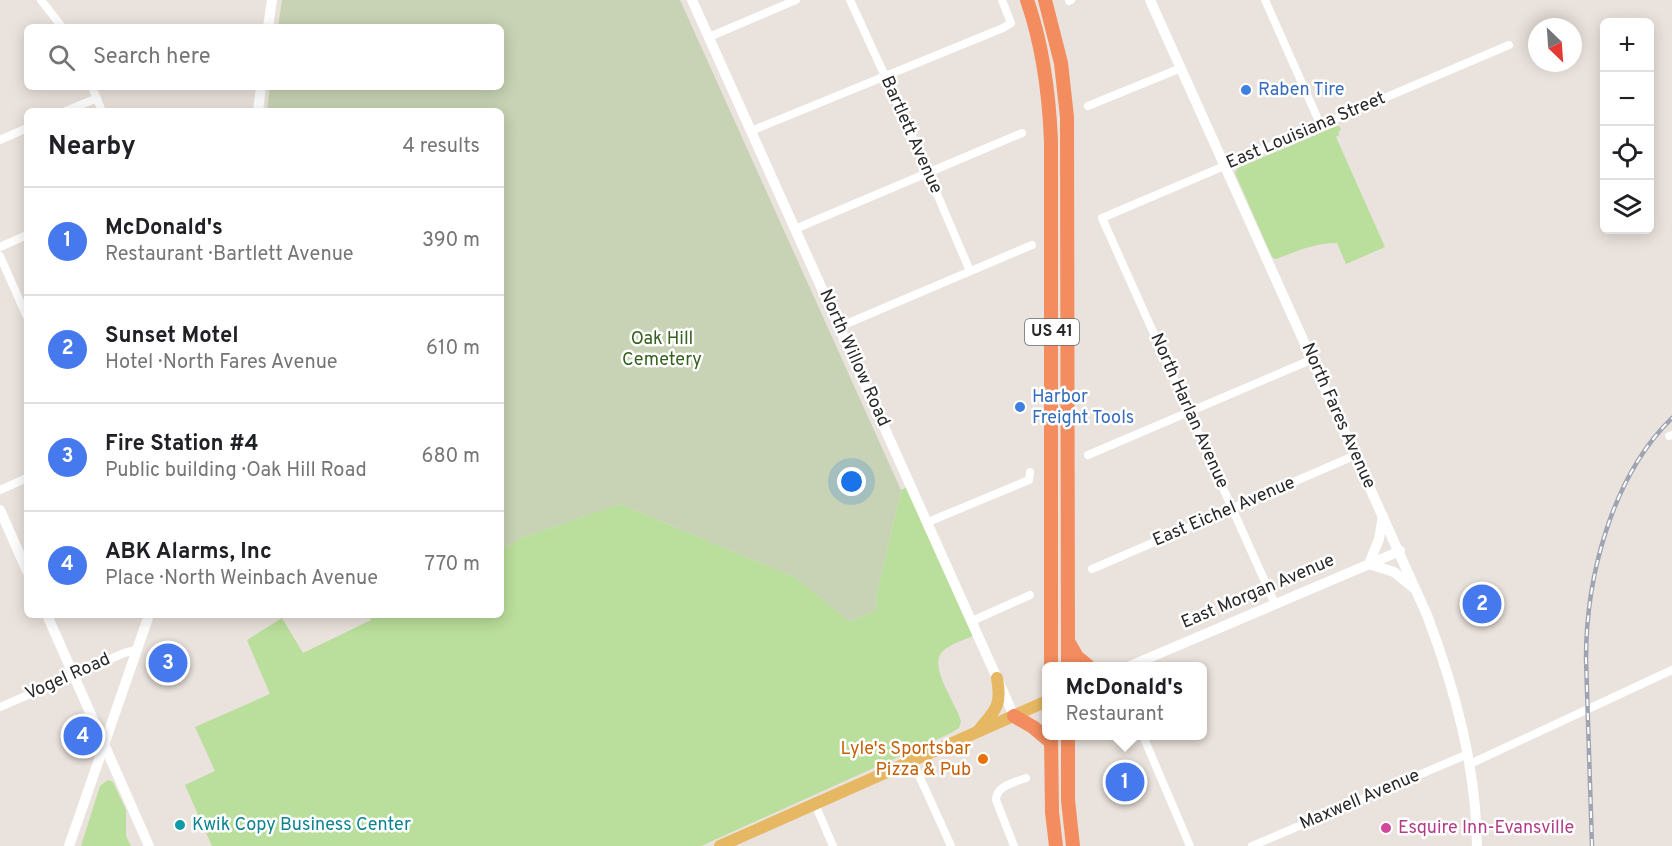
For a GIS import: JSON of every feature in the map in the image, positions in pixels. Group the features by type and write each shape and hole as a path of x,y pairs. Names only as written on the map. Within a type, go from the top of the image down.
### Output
{"highway":[{"name":"US 41","path":"1027,0 1044,61 1051,141 1051,662"},
{"name":"US 41","path":"1045,0 1061,63 1067,117 1068,662"},
{"path":"1068,641 1077,657 1083,662"},
{"path":"1014,716 1042,733"},
{"path":"1051,740 1052,812 1056,846"},
{"path":"1068,740 1068,800 1073,846"}],"main road":[{"path":"977,732 998,703 997,678"},
{"path":"720,846 1042,704"}],"street":[{"path":"42,0 60,24"},
{"path":"268,24 272,0"},
{"name":"North Willow Road","path":"692,0 1014,716"},
{"path":"709,37 796,0"},
{"name":"Bartlett Avenue","path":"850,0 970,271"},
{"path":"751,131 1003,28 1010,24 1011,20 1002,0"},
{"name":"North Fares Avenue","path":"1150,0 1417,590 1457,704 1469,759 1477,846"},
{"path":"1265,0 1321,126"},
{"name":"East Louisiana Street","path":"1102,218 1509,45"},
{"path":"1088,106 1181,68"},
{"path":"93,90 101,108"},
{"path":"258,108 261,90"},
{"path":"73,108 97,98"},
{"path":"0,140 24,129"},
{"path":"795,229 1022,133"},
{"name":"North Harlan Avenue","path":"1102,218 1275,604"},
{"path":"0,247 24,236"},
{"path":"839,327 1032,245"},
{"path":"0,256 24,309"},
{"path":"1088,455 1313,359"},
{"name":"East Eichel Avenue","path":"1092,569 1356,455"},
{"path":"928,522 1029,476"},
{"path":"0,490 24,479"},
{"path":"0,510 24,564"},
{"path":"1384,516 1379,539 1369,564 1394,572 1417,590"},
{"name":"East Morgan Avenue","path":"1139,662 1400,551"},
{"path":"972,621 1030,595"},
{"path":"47,618 149,846"},
{"path":"69,846 148,618"},
{"name":"Vogel Road","path":"0,707 124,653 136,650"},
{"name":"Maxwell Avenue","path":"1252,846 1469,759 1672,670"},
{"path":"1145,740 1190,846"},
{"path":"912,760 951,846"},
{"path":"1014,846 996,800 996,794 999,790 1026,778"},
{"path":"815,804 833,846"}],"green space":[{"name":"Oak Hill Cemetery","path":"282,0 680,0 901,490 877,593 876,610 850,622 796,578 620,504 523,537 504,548 504,108 267,108 270,90 504,90 504,24 278,24"},
{"path":"1337,126 1341,130 1336,137 1385,247 1346,264 1337,243 1314,246 1276,259 1272,257 1235,173 1238,168"},
{"path":"907,487 973,636 949,646 939,657 940,675 961,721 959,728 949,734 701,846 212,846 185,785 215,771 195,727 270,694 247,640 282,618 303,653 371,620 370,618 504,618 504,548 523,537 620,504 796,578 850,622 876,610 877,593 901,490"},
{"path":"108,780 113,782 126,810 126,836 131,846 81,846 100,786"}],"railway":[{"path":"1592,846 1586,659 1587,627 1597,562 1606,529 1633,469 1651,442 1672,418"}],"place":[{"name":"Raben Tire","path":"1246,90"},
{"name":"Harbor Freight Tools","path":"1020,407"},
{"name":"Sunset Motel","path":"1482,604"},
{"name":"Fire Station #4","path":"168,663"},
{"name":"ABK Alarms, Inc","path":"83,736"},
{"name":"Lyle's Sportsbar Pizza & Pub","path":"983,759"},
{"name":"McDonald's","path":"1125,782"},
{"name":"Kwik Copy Business Center","path":"180,825"},
{"name":"Esquire Inn-Evansville","path":"1386,828"}]}
